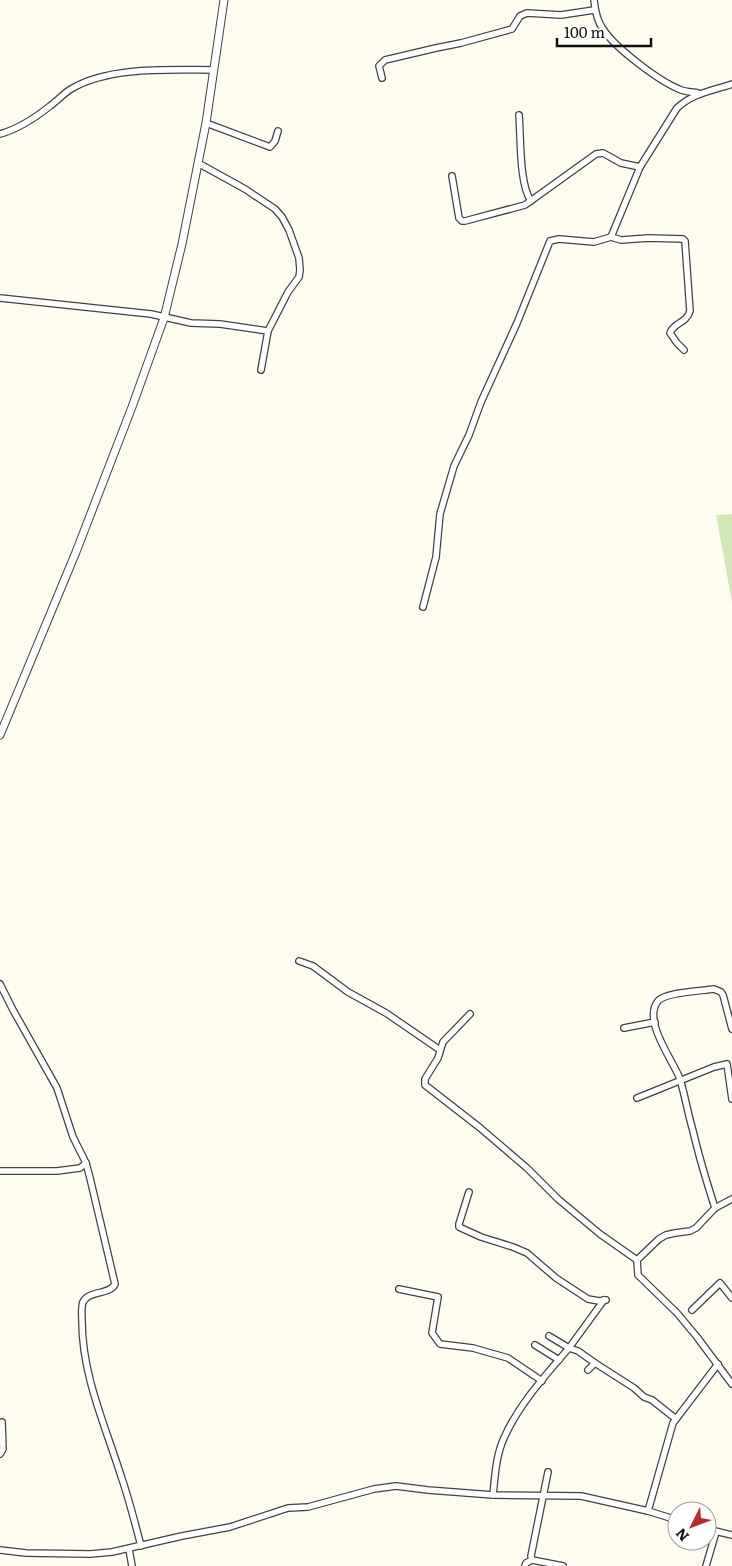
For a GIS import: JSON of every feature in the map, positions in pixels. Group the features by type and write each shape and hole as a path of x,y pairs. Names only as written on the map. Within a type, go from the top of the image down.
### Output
{"street":[{"path":"0,735 76,552 164,318 182,244 206,123 224,0"},
{"path":"594,0 594,10 603,30 613,42 670,84 681,90 698,94"},
{"path":"382,78 379,66 385,60 461,44 512,29 520,16 526,13 561,16 594,10"},
{"path":"0,134 26,123 70,90 88,80 104,76 140,72 213,70"},
{"path":"611,237 640,167 677,108 685,100 698,94 732,84"},
{"path":"519,115 524,180 526,191 531,201"},
{"path":"206,123 270,147 273,145 278,132"},
{"path":"452,176 459,218 462,221 519,207 531,201 593,156 600,153 606,154 620,163 640,167"},
{"path":"198,163 263,200 279,213 289,230 299,258 299,276 288,292 268,331 260,370"},
{"path":"422,607 436,557 440,514 454,466 469,436 498,362 517,322 549,243 559,239 594,242 611,237 620,240 680,238 685,241 690,311 687,318 672,328 670,333 684,350"},
{"path":"0,298 150,314 191,323 220,324 268,331"},
{"path":"299,961 313,966 348,992 398,1021 440,1050"},
{"path":"0,984 12,1010 56,1088 73,1137 86,1164 115,1284 112,1288 90,1296 82,1305 84,1353 92,1386 122,1478 141,1546"},
{"path":"715,1208 693,1134 680,1080 674,1065 660,1041 655,1022 656,1006 661,998 666,996 714,990 721,992 732,1029"},
{"path":"470,1014 443,1042 438,1058 425,1079 425,1086 479,1127 528,1168 558,1199 600,1234 637,1260"},
{"path":"624,1028 655,1022"},
{"path":"638,1098 714,1067 729,1064 732,1099"},
{"path":"0,1171 57,1171 80,1168 86,1164"},
{"path":"469,1192 459,1228 527,1253 556,1278 588,1299 605,1300 521,1407 503,1439 493,1495"},
{"path":"732,1199 715,1208 690,1232 666,1235 637,1260 638,1275 677,1313 732,1384"},
{"path":"692,1310 720,1283 732,1298"},
{"path":"399,1288 438,1297 432,1333 440,1344 473,1348 508,1358 542,1381"},
{"path":"549,1336 578,1351 634,1388 644,1397 652,1400 676,1419"},
{"path":"535,1345 559,1360"},
{"path":"588,1370 596,1363"},
{"path":"648,1511 670,1431 676,1419 718,1364"},
{"path":"0,1454 3,1449 2,1422"},
{"path":"532,1560 531,1556 548,1472"},
{"path":"0,1550 26,1553 90,1554 129,1549 230,1527 258,1519 279,1510 308,1507 374,1489 396,1486 493,1495 581,1496 667,1517"},
{"path":"717,1532 732,1535"},
{"path":"129,1549 132,1566"},
{"path":"706,1566 710,1551"},
{"path":"526,1566 526,1563 532,1560 563,1566"}],"green space":[{"path":"732,514 732,602 716,515"}]}
